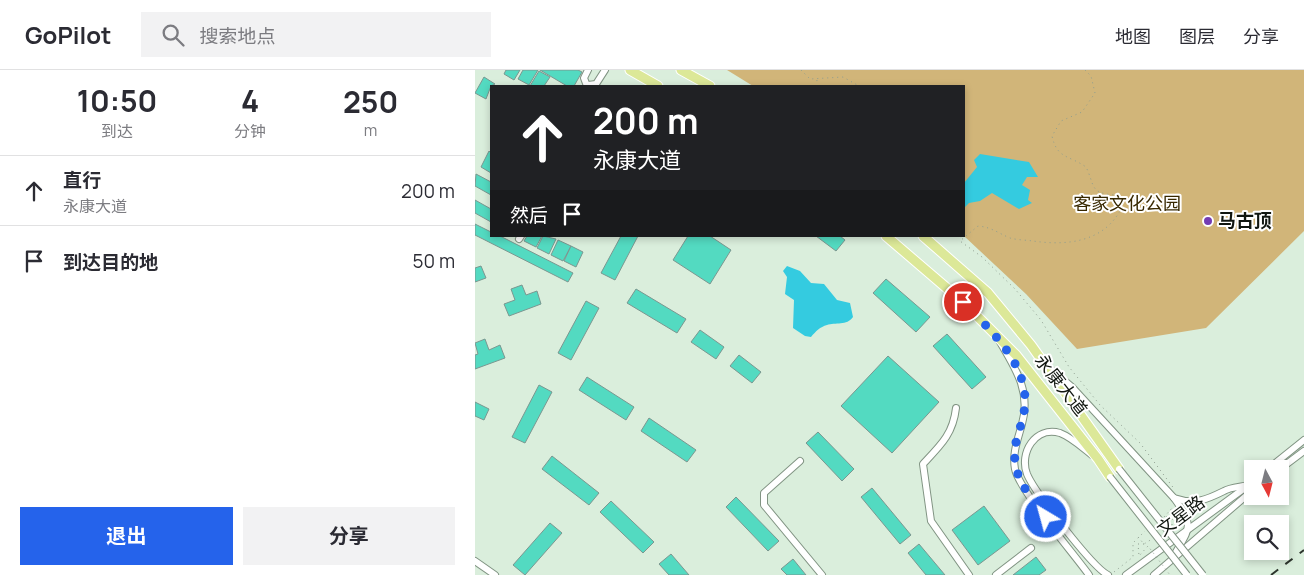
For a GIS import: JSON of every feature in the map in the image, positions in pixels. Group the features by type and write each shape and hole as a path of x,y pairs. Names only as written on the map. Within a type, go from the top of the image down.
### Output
{"main road":[{"path":"630,70 656,85"},
{"path":"681,70 708,85"},
{"name":"永康大道","path":"887,237 963,302 1023,362 1110,477"},
{"name":"永康大道","path":"924,237 988,293 1045,365 1119,469"}],"street":[{"path":"587,85 584,78 589,70"},
{"path":"592,85 596,84 605,70"},
{"path":"998,339 1020,375 1025,398 1025,411 1015,445 1015,470 1024,488 1089,575"},
{"path":"1045,365 1072,387 1174,498 1187,516 1189,530 1169,564"},
{"path":"956,408 955,424 944,442 923,464 931,521 969,575"},
{"path":"1098,459 1060,434 1050,433 1041,435 1033,440 1026,451 1024,459 1027,474 1039,492 1095,565 1107,575"},
{"path":"1279,460 1304,440"},
{"path":"1289,462 1304,451"},
{"path":"800,461 764,493 764,504 822,575"},
{"name":"永康大道","path":"1119,469 1203,575"},
{"name":"永康大道","path":"1110,477 1187,575"},
{"path":"1174,498 1201,502 1226,490 1244,487"},
{"name":"文星路","path":"1126,575 1244,491"},
{"name":"文星路","path":"1154,575 1169,564 1244,493"},
{"path":"996,575 1031,548"},
{"path":"475,561 495,575"}],"path":[{"path":"801,70 810,79 843,77 857,85"},
{"path":"965,237 978,226 991,228 1011,238 1067,245 1097,235 1115,221 1121,209 1114,195 1100,194 1092,187 1086,166 1064,157 1055,149 1052,136 1061,121 1082,112 1095,93 1091,76 1085,70"},
{"path":"816,85 817,80"},
{"path":"960,241 965,237"},
{"path":"1144,544 1138,544 1139,556 1148,546 1170,575"}],"green space":[{"name":"客家文化公园","path":"727,70 1304,70 1304,231 1206,328 1077,349 1026,294 965,237 965,85 751,85"}],"water":[{"path":"980,154 1029,162 1038,177 1027,177 1022,185 1030,190 1028,200 1032,203 1019,209 992,193 980,201 969,203 965,207 965,182 977,167 974,160"},
{"path":"787,266 800,271 811,283 824,284 837,300 850,303 853,317 848,322 822,327 811,337 805,336 793,328 794,300 785,294 787,277 783,271"}],"building":[{"path":"506,70 520,70 514,80 504,74"},
{"path":"523,70 538,70 529,85 518,79"},
{"path":"540,70 578,70 582,72 575,85 565,85"},
{"path":"539,71 550,77 545,85 531,85"},
{"path":"484,77 495,84 490,85 486,99 475,93"},
{"path":"489,151 490,172 481,167"},
{"path":"476,174 490,181 490,194 475,186"},
{"path":"475,200 490,208 490,221 475,213"},
{"path":"475,224 490,232 490,237 502,237 573,273 568,282 475,235"},
{"path":"526,237 541,237 536,247 524,241"},
{"path":"542,237 556,239 549,254 537,248"},
{"path":"620,237 637,237 615,280 601,273"},
{"path":"687,237 712,237 731,250 710,284 673,260"},
{"path":"817,237 841,237 845,240 836,251"},
{"path":"558,240 571,246 563,261 551,255"},
{"path":"571,246 583,252 576,267 564,261"},
{"path":"481,266 486,278 475,282 475,268"},
{"path":"886,279 930,317 916,332 873,293"},
{"path":"522,285 526,295 537,291 541,304 509,316 504,304 515,300 511,289"},
{"path":"636,289 686,319 677,333 627,303"},
{"path":"586,301 599,308 571,360 558,353"},
{"path":"700,330 724,347 716,359 691,342"},
{"path":"947,334 986,377 972,389 933,346"},
{"path":"485,339 489,350 500,345 505,358 475,369 475,355 478,354 475,343"},
{"path":"739,355 761,372 752,383 730,366"},
{"path":"888,356 939,402 892,453 841,406"},
{"path":"587,377 634,407 626,420 579,390"},
{"path":"539,385 552,392 525,443 512,437"},
{"path":"475,402 489,409 484,420 475,416"},
{"path":"649,418 696,450 687,462 641,431"},
{"path":"818,432 854,469 842,481 806,443"},
{"path":"552,456 599,493 589,505 542,469"},
{"path":"872,488 911,535 900,544 861,497"},
{"path":"736,497 779,541 768,551 726,507"},
{"path":"611,501 654,542 643,553 600,512"},
{"path":"984,506 1010,541 978,565 952,530"},
{"path":"550,523 562,533 525,575 513,565"},
{"path":"919,544 945,575 926,575 908,553"},
{"path":"671,554 689,575 669,575 659,564"},
{"path":"1036,557 1046,570 1039,575 1013,575"},
{"path":"793,559 806,575 787,575 781,569"}],"railway":[{"path":"1271,575 1304,550"}],"place":[{"name":"马古顶","path":"1208,221"}],"route":[{"path":"963,302 998,339 1020,375 1024,387 1025,411 1015,445 1015,470 1024,488 1046,517"}]}
